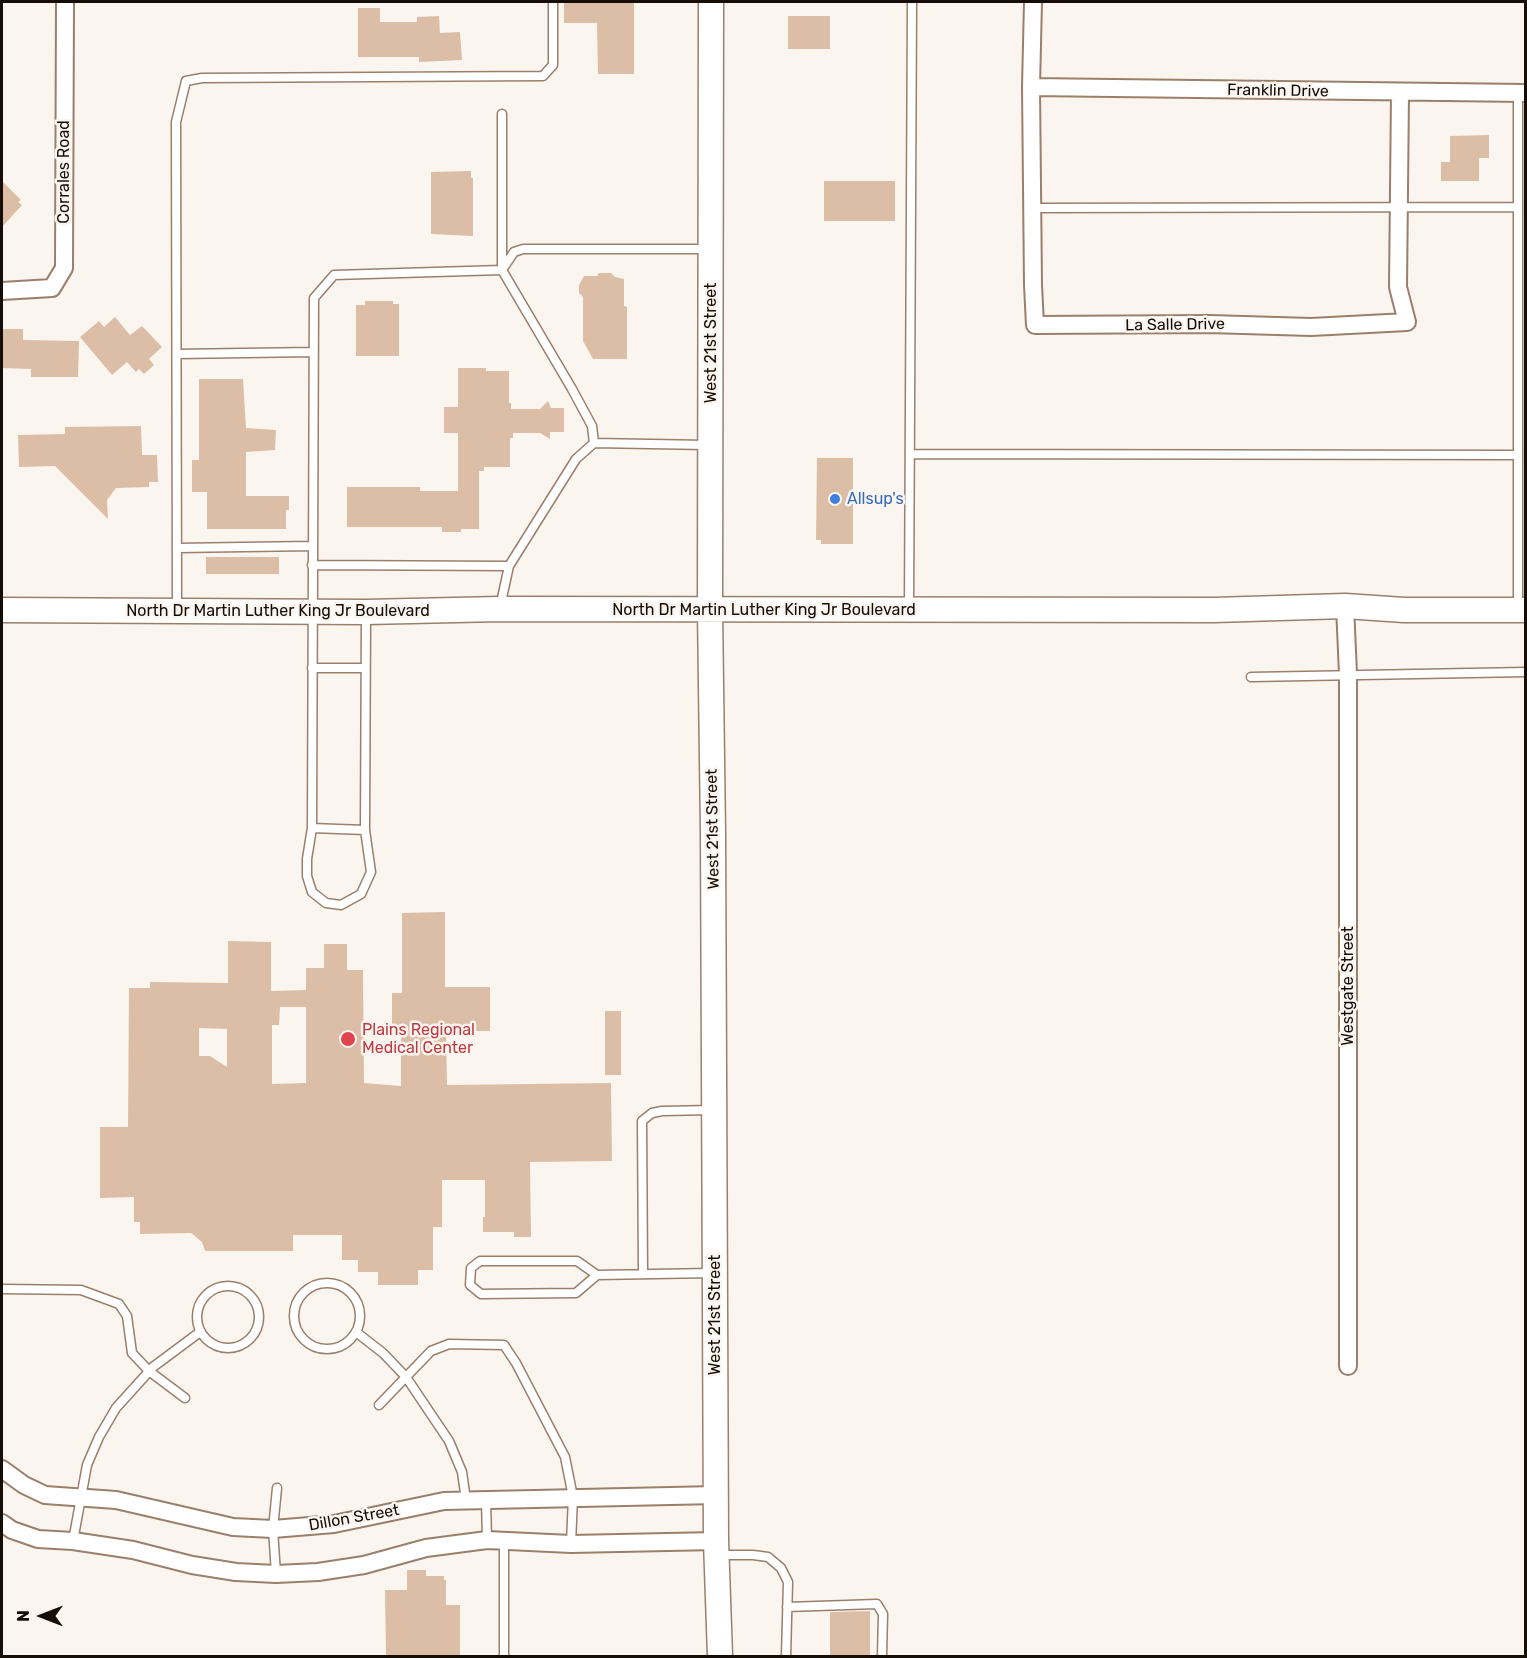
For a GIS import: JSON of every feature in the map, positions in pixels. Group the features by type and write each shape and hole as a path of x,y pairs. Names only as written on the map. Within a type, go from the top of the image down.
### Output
{"main road":[{"name":"West 21st Street","path":"711,2 710,610 716,1495 720,1656"},
{"name":"North Dr Martin Luther King Jr Boulevard","path":"2,610 909,611 1214,610 1345,606 1404,610 1522,610"}],"street":[{"name":"Corrales Road","path":"2,291 52,288 64,267 65,2"},
{"name":"La Salle Drive","path":"1033,2 1031,87 1035,325 1209,324 1311,327 1407,322 1398,287 1400,93"},
{"name":"Franklin Drive","path":"1031,87 1522,94"},
{"name":"Westgate Street","path":"1345,606 1348,674 1348,1366"},
{"name":"Dillon Street","path":"2,1469 24,1485 45,1495 116,1500 233,1527 273,1529 334,1524 444,1501 716,1495"},
{"path":"2,1523 12,1530 38,1539 73,1541 133,1550 192,1565 236,1572 276,1574 330,1571 364,1565 426,1548 495,1541 717,1548"}],"lane":[{"path":"177,611 176,122 186,81 202,78 543,76 553,65 553,2"},
{"path":"909,611 912,2"},
{"path":"1522,94 1518,207 1518,455 1522,610"},
{"path":"502,114 502,270 592,426 594,443"},
{"path":"1032,208 1518,207"},
{"path":"502,270 514,252 523,249 711,249"},
{"path":"366,612 365,830 371,872 361,894 342,905 326,903 312,892 307,876 312,828 314,298 334,275 502,270"},
{"path":"177,354 313,352"},
{"path":"500,609 509,566 576,459 594,443 710,445"},
{"path":"910,454 1518,455"},
{"path":"177,548 312,546"},
{"path":"312,565 509,566"},
{"path":"312,668 365,668"},
{"path":"1251,677 1526,672"},
{"path":"312,828 365,830"},
{"path":"643,1274 642,1121 651,1113 663,1111 714,1110"},
{"path":"597,1275 576,1293 480,1294 470,1285 471,1268 480,1261 577,1261 597,1275 715,1273"},
{"path":"331,1283 342,1286 356,1301 359,1312 356,1332 339,1347 317,1348 307,1343 299,1335 294,1325 293,1314 296,1303 311,1287 331,1283"},
{"path":"226,1285 238,1287 249,1293 256,1303 260,1315 258,1327 253,1338 243,1346 231,1349 219,1348 208,1342 200,1332 196,1320 198,1308 204,1297 213,1289 226,1285"},
{"path":"2,1288 81,1290 119,1304 127,1316 132,1353 149,1371 185,1398"},
{"path":"73,1541 87,1465 99,1437 116,1408 149,1371 200,1332"},
{"path":"356,1332 383,1353 406,1377 449,1440 462,1472 466,1500"},
{"path":"379,1405 431,1351 449,1344 504,1345 516,1363 565,1457 573,1497 571,1544"},
{"path":"276,1574 273,1529 277,1488"},
{"path":"486,1499 495,1541 504,1656"},
{"path":"717,1548 768,1557 781,1568 788,1582 786,1656"},
{"path":"787,1607 877,1604 883,1614 882,1656"}],"building":[{"path":"564,2 634,2 634,74 598,74 597,23 564,23"},
{"path":"358,8 380,8 380,22 417,22 417,17 439,16 440,33 460,32 462,60 419,62 419,57 358,57"},
{"path":"788,16 830,16 830,49 788,49"},
{"path":"1489,135 1489,158 1479,158 1479,181 1441,181 1441,162 1450,162 1450,136"},
{"path":"471,171 473,236 431,234 431,172"},
{"path":"2,181 21,200 18,202 22,205 2,227"},
{"path":"824,181 895,181 895,221 824,221"},
{"path":"599,273 611,273 615,277 624,279 624,306 627,307 627,359 593,359 583,341 583,297 579,293 579,285 584,276 597,276"},
{"path":"365,301 393,301 393,304 399,304 399,356 356,356 356,305 365,305"},
{"path":"115,317 130,335 142,326 162,347 149,359 154,365 144,374 139,369 136,372 127,362 112,375 80,337 99,321 104,327"},
{"path":"2,329 23,329 23,340 79,341 78,377 31,377 31,369 2,368"},
{"path":"458,368 509,371 511,409 540,409 548,401 551,408 564,408 564,432 550,432 550,439 540,433 513,433 513,438 510,438 510,467 484,467 484,471 479,471 479,529 442,532 442,527 347,527 347,487 420,487 420,491 458,491 458,433 444,433 444,407 458,407"},
{"path":"199,379 243,379 246,428 276,430 275,450 246,452 246,496 289,496 286,529 207,529 207,492 192,492 192,460 199,460"},
{"path":"141,426 142,455 157,455 158,482 149,482 149,487 116,488 107,500 108,519 55,466 19,467 18,435 65,434 65,427"},
{"name":"Allsup's","path":"817,458 853,458 853,544 821,544 821,540 816,540"},
{"path":"206,557 279,557 279,574 206,574"},
{"name":"Plains Regional Medical Center","path":"445,912 445,987 490,987 490,1031 446,1031 447,1085 611,1083 612,1161 530,1162 531,1237 514,1237 514,1232 483,1232 485,1180 442,1180 442,1227 433,1227 433,1270 418,1270 418,1285 378,1285 378,1272 358,1272 358,1260 342,1260 342,1235 293,1235 293,1251 205,1251 202,1242 191,1233 140,1234 140,1222 134,1222 134,1197 100,1198 100,1127 128,1127 129,988 150,988 150,982 228,983 228,941 271,942 271,991 306,990 306,968 324,968 324,944 347,944 347,970 363,970 364,1083 401,1086 401,1027 392,1027 392,993 402,993 402,913","holes":["280,1007 306,1007 306,1083 272,1084 272,1025 279,1025","199,1028 227,1029 227,1067 210,1056 199,1056"]},
{"path":"605,1011 621,1011 621,1075 605,1075"},
{"path":"407,1570 426,1570 426,1576 444,1576 446,1605 460,1605 460,1656 386,1656 385,1590 407,1590"},
{"path":"870,1611 870,1656 830,1656 830,1612"}],"place":[{"name":"Allsup's","path":"835,499"},
{"name":"Plains Regional Medical Center","path":"348,1039"}]}
